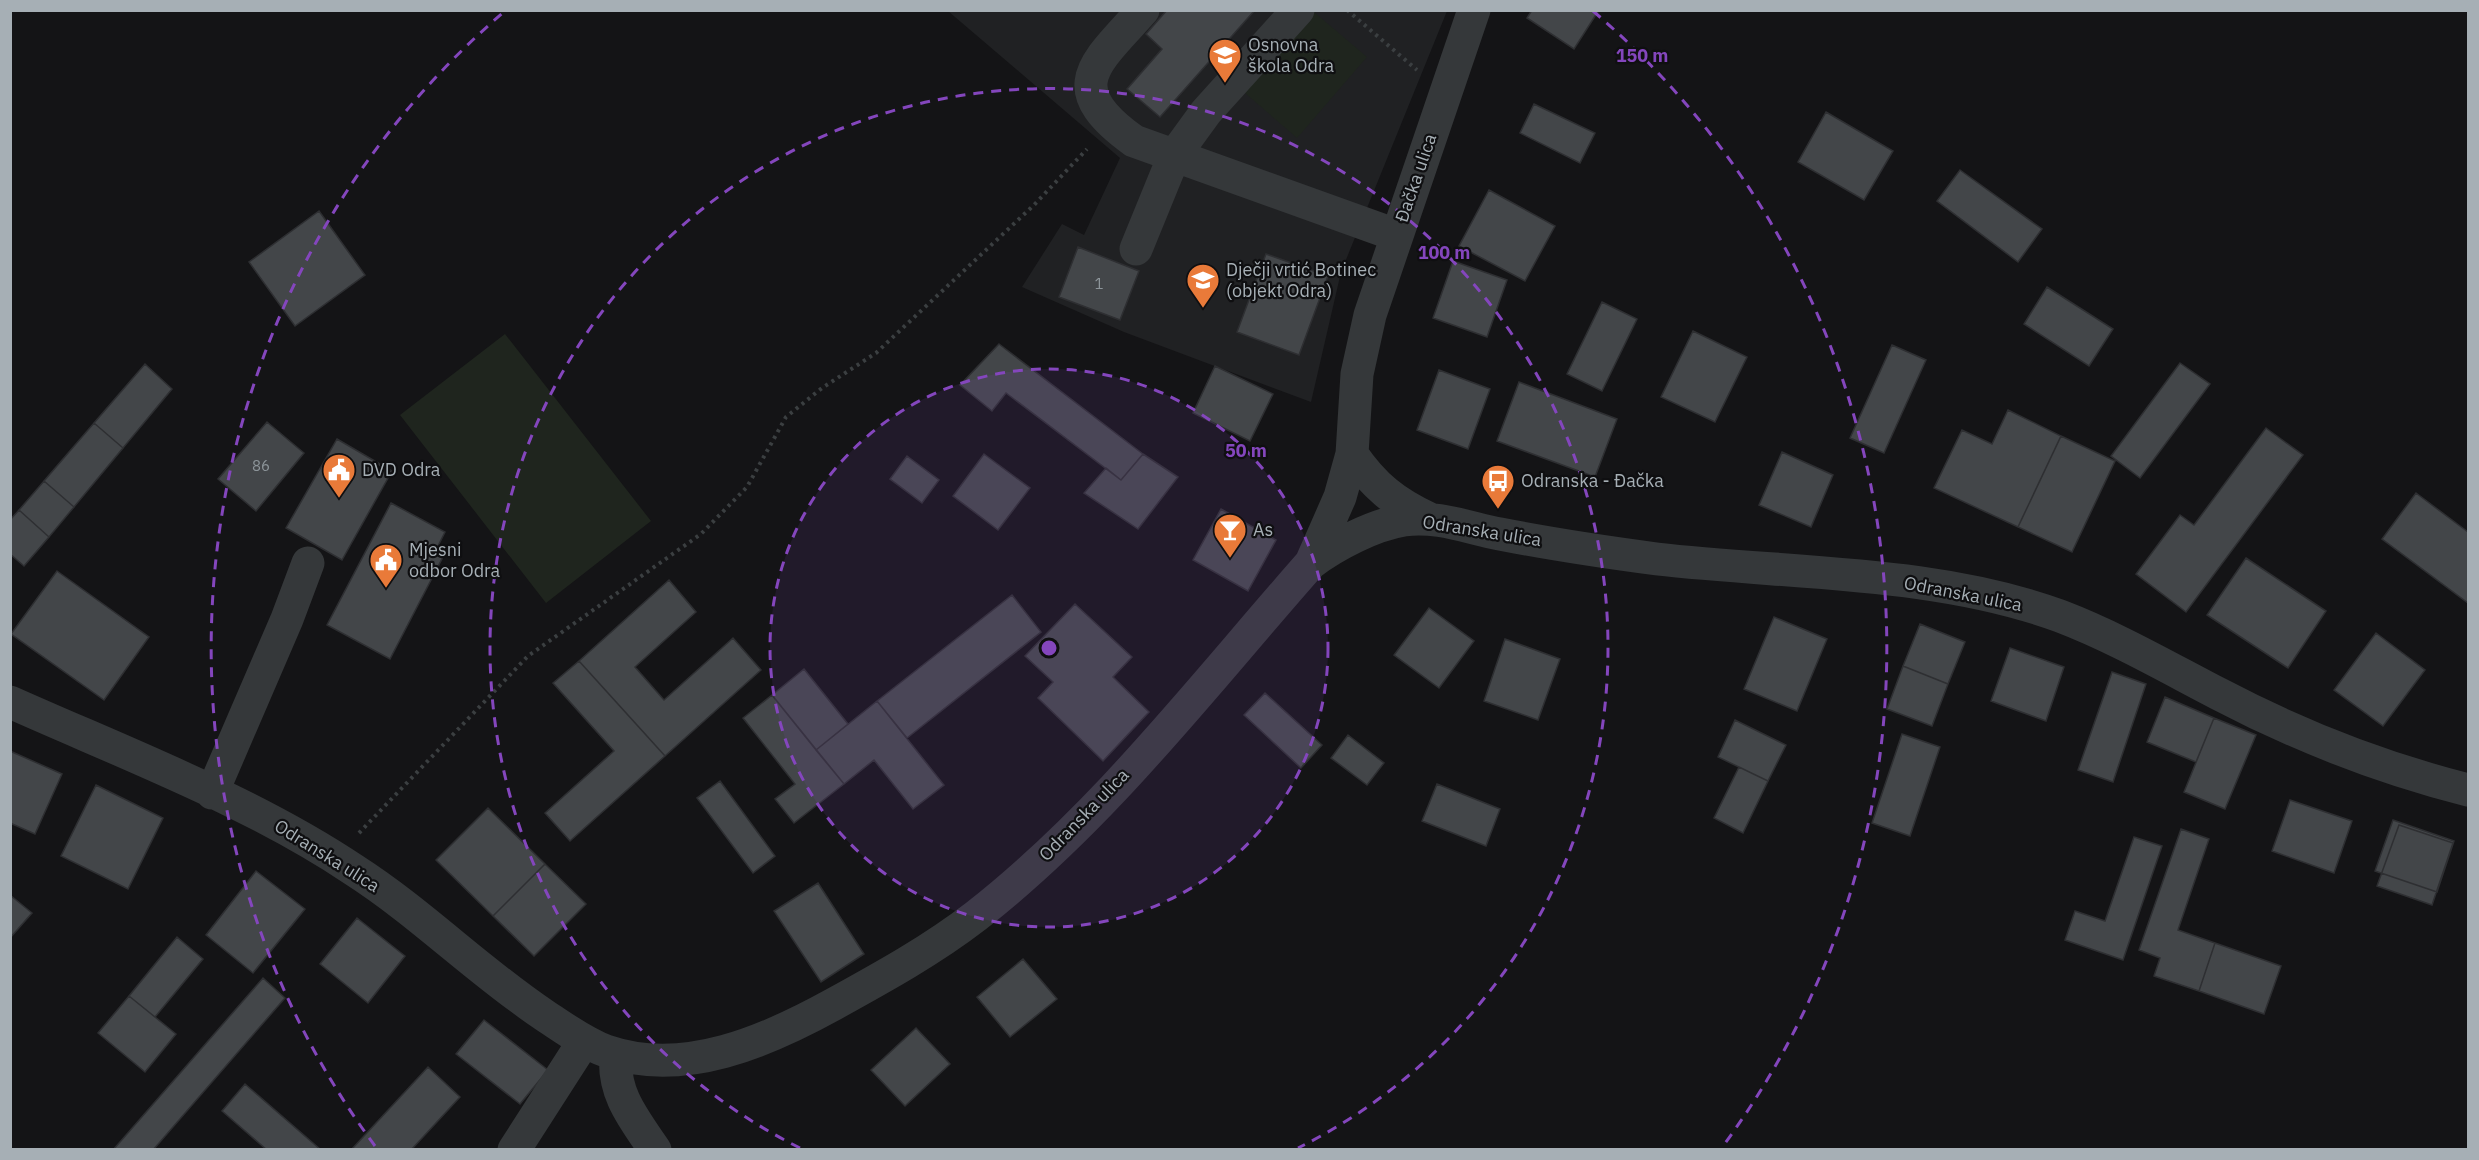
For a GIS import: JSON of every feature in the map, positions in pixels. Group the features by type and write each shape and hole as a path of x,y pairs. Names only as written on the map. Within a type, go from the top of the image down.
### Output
{"street":[{"path":"1143,10 1096,63 1090,79 1094,103 1110,124 1134,141 1396,235"},
{"path":"1136,249 1174,156 1206,112 1298,10"},
{"name":"Đačka ulica","path":"1311,563 1340,497 1352,454 1357,374 1370,315 1474,10"},
{"path":"1352,454 1362,469 1386,494 1403,507 1430,519"},
{"name":"Odranska ulica","path":"10,702 269,820 336,857 371,881 521,999 584,1041 616,1054 651,1059 706,1057 751,1044 807,1019 900,968 975,916 1083,820 1202,690 1311,563 1329,549 1403,520 1430,519 1502,535 1656,559 1831,573 1914,583 1993,597 2060,616 2166,665 2288,728 2356,756 2391,769 2469,790"},
{"path":"212,793 287,619 308,563"},
{"path":"514,1149 584,1041"},
{"path":"616,1054 614,1071 618,1089 629,1113 655,1149"}],"path":[{"path":"1347,10 1422,74"},
{"path":"336,857 528,656 701,534 747,487 786,417 822,388 876,352 1034,205 1110,124"}],"shaded area":[{"name":"Osnovna škola Odra","path":"948,11 1447,11 1341,272 1311,402 1124,332 1022,287 1062,224 1084,235 1120,158"},
{"path":"1314,12 1367,57 1297,138 1245,93"},
{"path":"505,334 651,521 546,603 400,415"}],"building":[{"path":"1167,10 1255,10 1160,117 1127,89 1162,49 1146,34"},
{"path":"1532,10 1599,10 1574,49 1527,18"},
{"path":"1534,104 1595,133 1580,163 1520,133"},
{"path":"1826,112 1893,151 1864,200 1798,162"},
{"path":"1960,170 2042,229 2018,262 1937,201"},
{"path":"1489,190 1555,226 1525,281 1459,246"},
{"path":"319,211 365,275 295,326 249,262"},
{"path":"1078,247 1139,271 1120,320 1059,297"},
{"path":"1266,254 1328,276 1299,355 1237,332"},
{"path":"1453,261 1507,280 1487,337 1433,318"},
{"path":"2047,287 2113,329 2089,366 2024,324"},
{"path":"1602,302 1637,319 1602,391 1567,374"},
{"path":"1693,331 1747,357 1715,422 1661,397"},
{"path":"999,344 1143,454 1121,480 1006,393 992,411 960,385"},
{"path":"1892,345 1926,360 1884,453 1850,438"},
{"path":"2180,363 2210,384 2140,478 2111,456"},
{"path":"145,364 172,389 123,448 94,423"},
{"path":"1215,366 1273,394 1250,441 1193,413"},
{"path":"1439,370 1490,389 1468,449 1417,430"},
{"path":"1519,382 1617,419 1595,477 1497,441"},
{"path":"2008,410 2061,436 2018,527 1934,488 1962,430 1992,444"},
{"path":"267,422 304,453 256,511 218,479"},
{"path":"94,423 123,448 74,507 44,481"},
{"path":"2266,428 2303,455 2186,612 2136,574 2180,515 2194,525"},
{"path":"2061,436 2115,461 2072,552 2018,527"},
{"name":"DVD Odra","path":"337,439 392,471 342,560 286,528"},
{"path":"1782,452 1833,475 1811,527 1759,505"},
{"path":"984,454 1030,488 998,530 953,496"},
{"path":"1143,454 1178,477 1138,529 1084,493 1106,468 1121,480"},
{"path":"907,456 939,480 922,503 890,479"},
{"path":"44,481 74,507 49,537 19,510"},
{"path":"2416,493 2468,532 2468,603 2382,539"},
{"name":"Mjesni odbor Odra","path":"391,503 445,532 437,548 445,553 390,659 327,625"},
{"path":"1221,509 1276,540 1248,591 1193,560"},
{"path":"19,510 49,537 24,566 10,554 10,520"},
{"path":"2246,558 2326,611 2288,668 2207,615"},
{"path":"57,571 149,637 104,700 11,634"},
{"path":"669,580 696,612 635,667 664,700 733,638 761,670 665,756 579,661"},
{"path":"1012,595 1041,632 907,738 877,701"},
{"path":"1075,604 1132,657 1113,677 1149,712 1103,761 1038,698 1053,682 1025,656"},
{"path":"1429,608 1474,641 1439,688 1394,655"},
{"path":"1774,617 1827,639 1797,711 1744,689"},
{"path":"1920,624 1965,642 1948,684 1903,666"},
{"path":"2376,633 2425,670 2383,726 2334,690"},
{"path":"1505,639 1560,659 1538,720 1484,701"},
{"path":"2010,648 2064,667 2046,721 1991,701"},
{"path":"579,661 665,756 570,841 545,813 614,751 553,683"},
{"path":"1903,666 1948,684 1932,726 1887,709"},
{"path":"804,669 848,724 816,750 772,695"},
{"path":"2112,672 2146,684 2113,782 2078,770"},
{"path":"1265,693 1322,745 1301,768 1244,715"},
{"path":"772,695 844,784 794,823 775,799 795,784 743,718"},
{"path":"2165,697 2214,718 2196,762 2147,742"},
{"path":"877,701 944,785 913,809 874,760 844,784 816,750"},
{"path":"2214,718 2256,735 2225,809 2184,792"},
{"path":"1735,720 1786,745 1768,781 1718,757"},
{"path":"1902,734 1940,747 1910,836 1872,823"},
{"path":"1348,735 1384,763 1367,785 1331,758"},
{"path":"10,751 62,774 35,834 10,823"},
{"path":"1739,767 1768,781 1743,833 1714,818"},
{"path":"720,781 775,856 753,873 697,798"},
{"path":"1437,784 1500,809 1486,846 1422,821"},
{"path":"96,785 163,818 128,889 61,856"},
{"path":"2290,800 2352,821 2334,873 2272,851"},
{"path":"488,808 545,864 493,916 436,860"},
{"path":"2393,820 2454,841 2437,892 2375,871"},
{"path":"2399,825 2453,843 2432,905 2377,886"},
{"path":"2181,829 2209,839 2178,930 2215,943 2199,991 2154,976 2160,958 2139,950"},
{"path":"2134,837 2162,846 2123,960 2065,940 2075,911 2105,921"},
{"path":"545,864 586,904 534,956 493,916"},
{"path":"256,871 305,909 253,973 206,935"},
{"path":"818,883 864,954 821,982 774,911"},
{"path":"10,895 32,913 10,938"},
{"path":"357,918 405,956 368,1003 320,964"},
{"path":"177,937 203,959 155,1017 129,996"},
{"path":"2215,943 2281,966 2264,1014 2199,991"},
{"path":"1023,959 1057,999 1010,1037 977,997"},
{"path":"263,978 285,998 153,1150 113,1150"},
{"path":"129,996 176,1034 145,1072 98,1033"},
{"path":"484,1020 548,1070 520,1104 456,1054"},
{"path":"916,1028 950,1064 905,1106 871,1070"},
{"path":"428,1067 460,1097 411,1150 351,1150"},
{"path":"245,1084 321,1150 267,1150 222,1111"}],"place":[{"name":"Osnovna škola Odra","path":"1225,84"},
{"name":"Dječji vrtić Botinec (objekt Odra)","path":"1203,309"},
{"name":"DVD Odra","path":"339,499"},
{"name":"Odranska - Đačka","path":"1498,510"},
{"name":"As","path":"1230,559"},
{"name":"Mjesni odbor Odra","path":"386,589"}]}
